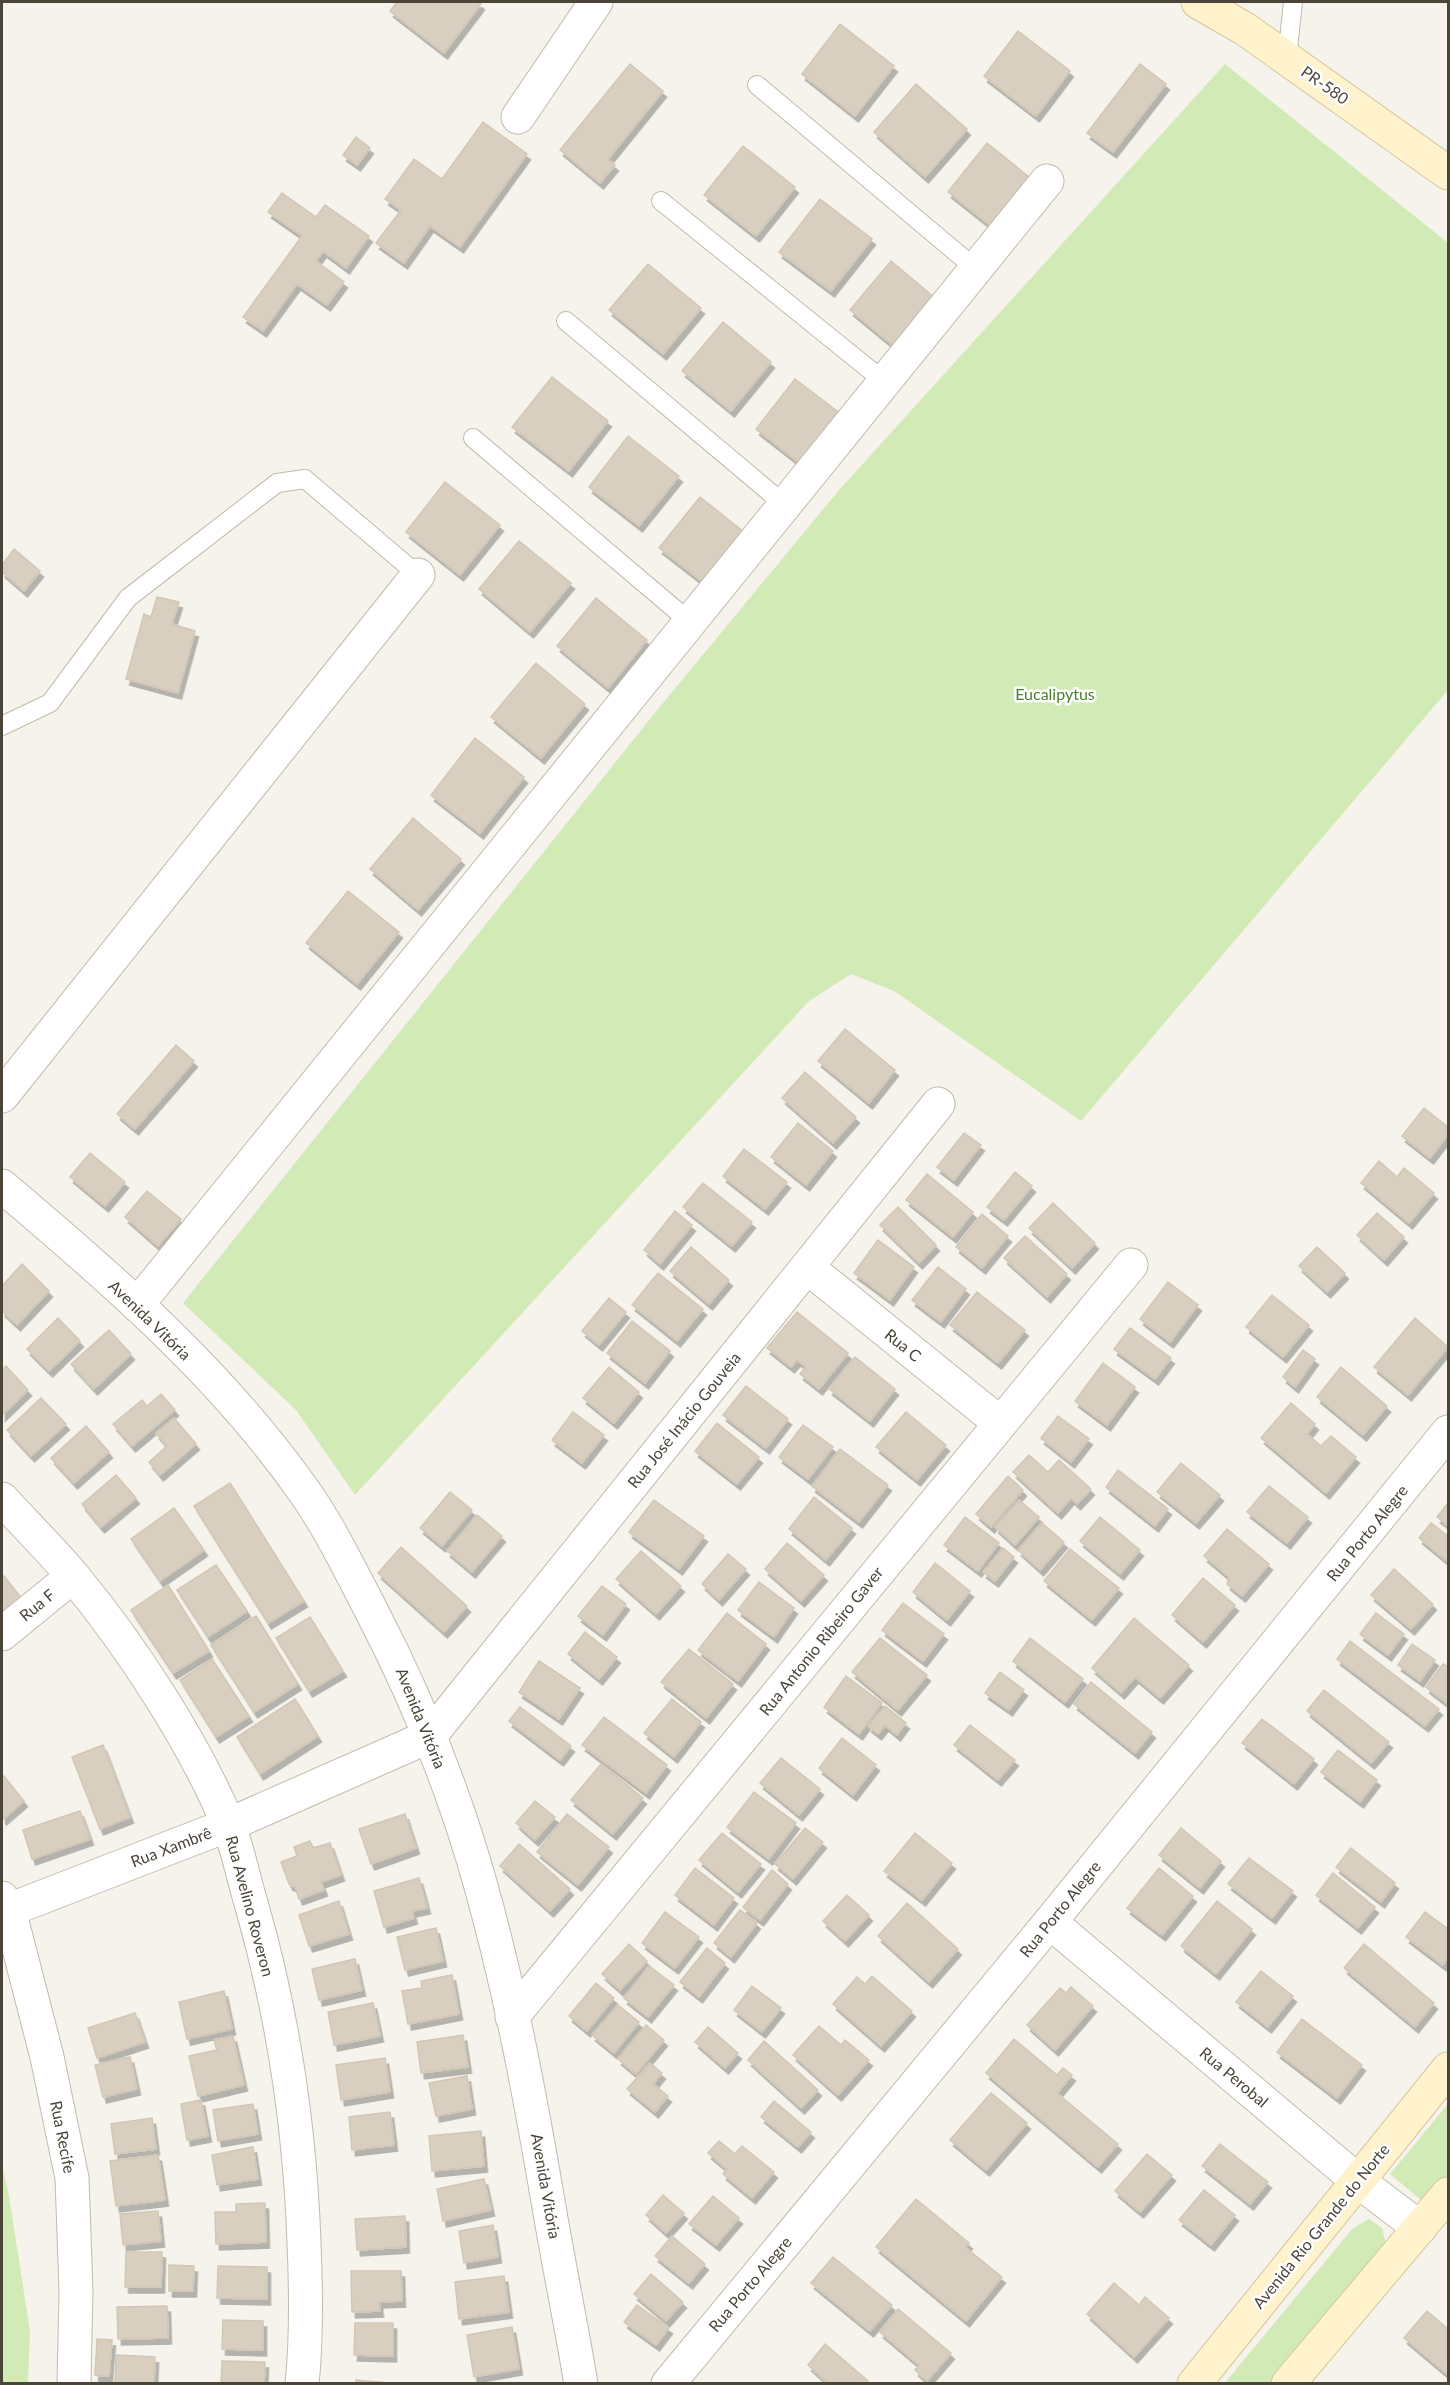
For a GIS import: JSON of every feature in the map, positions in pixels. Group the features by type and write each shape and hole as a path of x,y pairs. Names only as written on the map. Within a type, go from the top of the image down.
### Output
{"main road":[{"name":"PR-580","path":"1198,2 1245,29 1449,173"},
{"name":"Avenida Rio Grande do Norte","path":"1194,2384 1449,2069"},
{"path":"1288,2384 1449,2194"}],"street":[{"path":"518,117 596,2"},
{"path":"137,1305 1047,181"},
{"path":"2,1096 418,575"},
{"name":"Rua José Inácio Gouveia","path":"430,1736 938,1104"},
{"name":"Avenida Vitória","path":"5,1196 137,1305 251,1424 306,1495 339,1548 404,1674 454,1802 482,1890 536,2129 581,2384"},
{"name":"Rua Antonio Ribeiro Gaver","path":"512,2017 1131,1265"},
{"name":"Rua C","path":"807,1267 1000,1423"},
{"name":"Rua Porto Alegre","path":"668,2384 1050,1922 1449,1432"},
{"name":"Rua Avelino Roveron","path":"2,1499 73,1576 108,1621 168,1712 199,1766 228,1825 263,1946 286,2056 298,2138 306,2288 302,2384"},
{"name":"Rua F","path":"2,1634 73,1576"},
{"name":"Rua Xambrê","path":"5,1904 228,1825 430,1736"},
{"name":"Rua Recife","path":"5,1904 47,2058 72,2178 76,2291 74,2384"},
{"name":"Rua Perobal","path":"1050,1922 1359,2181 1420,2228"}],"lane":[{"path":"1287,58 1293,2"},
{"path":"757,85 976,269"},
{"path":"661,201 885,382"},
{"path":"566,321 785,505"},
{"path":"473,438 690,622"},
{"path":"2,726 50,703 128,598 277,483 305,479 418,575"}],"green space":[{"name":"Eucalipytus","path":"1225,64 1448,243 1448,690 1081,1121 894,991 851,974 809,1001 355,1495 296,1410 183,1303 658,709 840,489"},
{"path":"1448,2104 1448,2178 1427,2205 1390,2174"},
{"path":"2,2164 30,2331 28,2383 2,2383"},
{"path":"1369,2219 1382,2228 1387,2248 1273,2383 1224,2384 1352,2229"}],"building":[{"path":"397,2 479,2 481,4 444,53 390,11"},
{"path":"840,24 894,66 855,116 802,74"},
{"path":"1018,31 1070,71 1036,116 984,76"},
{"path":"630,64 663,91 608,159 615,165 600,183 560,150"},
{"path":"1140,64 1166,84 1113,152 1087,133"},
{"path":"916,84 967,129 925,177 874,132"},
{"path":"483,122 527,154 460,247 430,226 404,263 376,243 401,210 385,199 414,159 442,179"},
{"path":"356,137 370,148 357,165 343,155"},
{"path":"987,143 1039,185 1001,234 948,192"},
{"path":"743,146 795,187 756,236 704,195"},
{"path":"282,193 316,217 325,205 369,236 346,268 323,251 316,261 344,282 327,305 297,284 263,331 243,317 302,236 268,212"},
{"path":"820,199 872,239 831,291 779,252"},
{"path":"891,261 940,302 900,351 850,310"},
{"path":"648,264 701,308 663,354 609,310"},
{"path":"723,322 771,362 731,411 682,371"},
{"path":"552,377 608,421 569,471 512,427"},
{"path":"795,379 846,418 806,468 756,429"},
{"path":"628,436 679,476 639,526 589,487"},
{"path":"445,482 500,525 460,575 406,532"},
{"path":"700,497 753,539 713,590 659,548"},
{"path":"519,541 571,583 530,632 479,589"},
{"path":"14,549 40,571 24,591 2,572 2,565"},
{"path":"157,597 179,602 172,624 195,631 178,693 126,679 144,614 151,617"},
{"path":"596,598 647,640 608,688 557,646"},
{"path":"536,663 585,704 541,758 491,717"},
{"path":"475,738 524,777 480,833 431,795"},
{"path":"413,818 461,859 418,910 370,869"},
{"path":"348,891 399,932 357,984 306,943"},
{"path":"845,1029 895,1070 869,1103 818,1061"},
{"path":"176,1045 194,1061 135,1129 117,1114"},
{"path":"805,1072 856,1117 833,1143 782,1098"},
{"path":"1424,1108 1448,1127 1448,1135 1430,1158 1402,1136"},
{"path":"798,1123 833,1151 806,1185 771,1157"},
{"path":"964,1133 981,1145 954,1180 937,1167"},
{"path":"744,1149 787,1182 765,1209 723,1176"},
{"path":"90,1153 125,1182 105,1206 70,1177"},
{"path":"1379,1161 1397,1177 1404,1168 1434,1193 1409,1223 1361,1183"},
{"path":"1015,1172 1032,1186 1004,1220 987,1207"},
{"path":"927,1174 973,1212 953,1237 906,1200"},
{"path":"703,1183 752,1222 732,1246 683,1207"},
{"path":"147,1191 181,1219 158,1246 125,1217"},
{"path":"1053,1203 1095,1243 1072,1268 1029,1228"},
{"path":"898,1207 936,1245 919,1263 880,1225"},
{"path":"675,1211 692,1225 660,1264 644,1250"},
{"path":"1377,1213 1404,1237 1384,1260 1357,1235"},
{"path":"982,1214 1008,1236 982,1268 956,1247"},
{"path":"1025,1236 1067,1274 1047,1297 1004,1258"},
{"path":"878,1240 914,1267 890,1300 854,1273"},
{"path":"691,1247 729,1280 709,1304 670,1271"},
{"path":"1317,1247 1345,1273 1327,1292 1299,1266"},
{"path":"22,1264 49,1291 17,1325 2,1311 2,1286"},
{"path":"938,1267 966,1289 941,1322 912,1300"},
{"path":"658,1273 703,1309 677,1341 632,1305"},
{"path":"1168,1282 1198,1305 1170,1342 1140,1319"},
{"path":"977,1292 1025,1330 998,1363 950,1325"},
{"path":"1272,1295 1309,1325 1283,1357 1246,1327"},
{"path":"609,1298 626,1312 599,1345 582,1331"},
{"path":"797,1312 848,1353 819,1389 800,1374 806,1367 797,1360 791,1367 767,1348"},
{"path":"58,1318 80,1341 49,1371 27,1349"},
{"path":"1415,1318 1448,1347 1408,1395 1374,1367"},
{"path":"632,1321 670,1351 645,1383 607,1353"},
{"path":"1130,1328 1171,1358 1155,1379 1114,1349"},
{"path":"109,1330 131,1354 94,1389 71,1364"},
{"path":"1303,1350 1315,1359 1295,1387 1283,1377"},
{"path":"855,1357 895,1389 870,1421 829,1389"},
{"path":"1103,1363 1135,1387 1107,1425 1075,1401"},
{"path":"6,1366 28,1390 2,1415 2,1370"},
{"path":"609,1367 639,1392 614,1423 583,1398"},
{"path":"1341,1367 1387,1406 1363,1435 1317,1397"},
{"path":"746,1386 788,1419 766,1448 723,1415"},
{"path":"161,1394 175,1410 132,1446 113,1424 142,1400 147,1406"},
{"path":"41,1398 66,1424 31,1456 7,1430"},
{"path":"1291,1403 1315,1424 1307,1434 1321,1446 1331,1436 1356,1457 1326,1493 1261,1438"},
{"path":"573,1412 604,1435 582,1463 552,1440"},
{"path":"906,1412 946,1445 917,1480 876,1447"},
{"path":"1058,1416 1089,1439 1071,1462 1041,1438"},
{"path":"174,1418 196,1444 160,1475 149,1462 167,1446 156,1433"},
{"path":"717,1423 759,1457 737,1484 695,1451"},
{"path":"803,1425 833,1447 808,1479 779,1457"},
{"path":"86,1426 109,1452 74,1483 51,1458"},
{"path":"840,1449 888,1485 859,1522 812,1486"},
{"path":"1029,1455 1048,1472 1059,1460 1091,1489 1077,1504 1071,1498 1058,1513 1013,1472"},
{"path":"1181,1463 1220,1495 1196,1523 1157,1492"},
{"path":"1118,1470 1168,1509 1155,1526 1106,1487"},
{"path":"116,1475 136,1498 101,1527 82,1504"},
{"path":"1008,1476 1023,1490 991,1527 976,1514"},
{"path":"230,1483 304,1601 268,1623 194,1506"},
{"path":"1269,1486 1308,1517 1287,1543 1247,1512"},
{"path":"450,1492 472,1510 442,1546 420,1528"},
{"path":"814,1497 852,1528 826,1560 789,1529"},
{"path":"654,1500 704,1536 679,1569 629,1532"},
{"path":"1019,1500 1039,1517 1015,1545 995,1527"},
{"path":"1448,1503 1448,1526 1437,1517"},
{"path":"174,1508 204,1550 160,1581 131,1539"},
{"path":"477,1515 502,1536 472,1572 447,1551"},
{"path":"965,1517 999,1543 978,1571 944,1545"},
{"path":"1100,1517 1140,1550 1120,1574 1080,1541"},
{"path":"1042,1523 1064,1542 1040,1570 1018,1550"},
{"path":"1431,1523 1448,1536 1448,1562 1419,1538"},
{"path":"1227,1529 1269,1564 1242,1596 1227,1584 1229,1577 1204,1556"},
{"path":"787,1543 824,1575 801,1601 765,1569"},
{"path":"401,1547 467,1606 444,1632 378,1573"},
{"path":"1003,1548 1014,1557 995,1581 983,1572"},
{"path":"1070,1549 1119,1588 1092,1620 1044,1581"},
{"path":"641,1551 681,1586 656,1614 616,1579"},
{"path":"728,1554 746,1569 719,1600 702,1584"},
{"path":"935,1563 970,1591 947,1620 913,1592"},
{"path":"216,1565 247,1611 208,1637 177,1590"},
{"path":"1394,1569 1433,1604 1411,1629 1371,1595"},
{"path":"4,1576 26,1604 2,1624 2,1578"},
{"path":"1203,1578 1235,1605 1203,1642 1172,1615"},
{"path":"759,1582 794,1608 774,1637 738,1610"},
{"path":"168,1585 209,1651 173,1673 131,1610"},
{"path":"602,1586 626,1604 603,1635 578,1616"},
{"path":"903,1603 944,1634 923,1661 882,1630"},
{"path":"727,1613 766,1644 738,1681 698,1650"},
{"path":"1376,1613 1404,1634 1388,1655 1360,1634"},
{"path":"256,1616 298,1684 254,1712 211,1645"},
{"path":"310,1617 343,1671 309,1691 276,1638"},
{"path":"1134,1618 1189,1665 1160,1698 1135,1677 1121,1693 1092,1668"},
{"path":"585,1632 617,1657 599,1679 568,1654"},
{"path":"880,1638 927,1675 898,1710 852,1672"},
{"path":"1030,1638 1083,1679 1065,1702 1013,1661"},
{"path":"1350,1641 1439,1709 1425,1726 1337,1659"},
{"path":"1412,1644 1435,1660 1420,1681 1398,1665"},
{"path":"689,1649 733,1684 706,1718 661,1682"},
{"path":"212,1659 249,1716 216,1737 180,1680"},
{"path":"539,1661 580,1688 559,1719 519,1692"},
{"path":"1443,1664 1448,1667 1448,1704 1426,1687"},
{"path":"1000,1672 1024,1690 1009,1710 985,1693"},
{"path":"846,1676 882,1703 859,1734 824,1707"},
{"path":"1091,1682 1152,1732 1135,1753 1074,1704"},
{"path":"1324,1690 1389,1742 1371,1763 1307,1711"},
{"path":"295,1699 318,1736 260,1774 237,1737"},
{"path":"672,1699 701,1722 674,1757 644,1733"},
{"path":"885,1706 906,1723 897,1735 885,1725 878,1734 868,1726"},
{"path":"520,1707 571,1746 560,1760 509,1721"},
{"path":"604,1717 667,1765 646,1793 582,1745"},
{"path":"1262,1719 1314,1759 1294,1784 1242,1743"},
{"path":"970,1725 1015,1760 998,1780 954,1745"},
{"path":"842,1738 876,1765 853,1795 819,1768"},
{"path":"103,1745 130,1817 100,1829 72,1757"},
{"path":"1338,1750 1377,1780 1360,1802 1321,1772"},
{"path":"781,1758 820,1789 799,1815 760,1783"},
{"path":"601,1764 643,1798 613,1834 571,1800"},
{"path":"2,1774 24,1801 3,1819 2,1817"},
{"path":"754,1792 796,1823 769,1859 727,1827"},
{"path":"535,1801 555,1817 535,1840 516,1823"},
{"path":"80,1811 90,1839 32,1859 23,1830"},
{"path":"405,1814 416,1848 371,1864 359,1829"},
{"path":"567,1814 609,1847 578,1885 537,1852"},
{"path":"805,1828 823,1842 793,1879 775,1864"},
{"path":"1181,1828 1221,1861 1200,1888 1159,1855"},
{"path":"722,1833 761,1864 738,1892 699,1860"},
{"path":"915,1833 952,1863 922,1900 884,1871"},
{"path":"310,1841 313,1848 330,1843 341,1875 321,1882 324,1890 299,1899 295,1887 289,1884 281,1862 297,1856 294,1847"},
{"path":"519,1844 570,1889 550,1911 500,1866"},
{"path":"1351,1848 1395,1883 1381,1902 1336,1867"},
{"path":"1249,1858 1293,1891 1272,1918 1228,1884"},
{"path":"695,1868 734,1898 714,1925 675,1895"},
{"path":"1159,1868 1193,1896 1162,1935 1127,1908"},
{"path":"772,1870 788,1884 760,1920 743,1907"},
{"path":"1333,1873 1375,1907 1358,1928 1316,1895"},
{"path":"419,1878 427,1908 412,1911 414,1918 384,1927 374,1891"},
{"path":"847,1895 869,1915 845,1941 823,1921"},
{"path":"339,1901 349,1934 309,1946 299,1915"},
{"path":"1217,1901 1252,1929 1216,1974 1181,1946"},
{"path":"907,1903 958,1949 929,1982 878,1936"},
{"path":"740,1910 757,1923 731,1957 714,1943"},
{"path":"665,1912 699,1937 675,1968 642,1943"},
{"path":"1425,1912 1448,1929 1448,1958 1443,1965 1406,1937"},
{"path":"436,1928 443,1961 405,1970 397,1937"},
{"path":"629,1944 647,1961 620,1990 602,1974"},
{"path":"1364,1944 1434,2003 1415,2027 1344,1968"},
{"path":"707,1948 725,1963 699,1997 680,1982"},
{"path":"355,1959 362,1990 319,2000 312,1969"},
{"path":"649,1966 674,1985 648,2017 624,1998"},
{"path":"1261,1971 1293,1996 1268,2027 1236,2002"},
{"path":"452,1975 459,2014 408,2024 402,1991 422,1988 421,1981"},
{"path":"872,1976 912,2011 881,2046 833,2004 857,1977 865,1984"},
{"path":"596,1983 614,1998 587,2031 569,2016"},
{"path":"752,1986 781,2008 762,2032 734,2010"},
{"path":"1071,1987 1093,2006 1055,2050 1027,2025 1060,1988 1066,1993"},
{"path":"224,1991 232,2029 187,2039 179,2002"},
{"path":"373,2003 380,2036 334,2045 328,2012"},
{"path":"618,2005 639,2022 614,2053 592,2035"},
{"path":"135,2013 145,2042 97,2058 88,2028"},
{"path":"1302,2019 1362,2065 1337,2098 1277,2052"},
{"path":"646,2025 664,2040 636,2074 618,2059"},
{"path":"819,2026 841,2045 845,2040 869,2060 838,2095 793,2055"},
{"path":"708,2027 738,2053 725,2068 695,2042"},
{"path":"463,2035 468,2067 421,2073 417,2042"},
{"path":"233,2036 244,2085 198,2096 189,2056 217,2050 214,2040"},
{"path":"1014,2039 1057,2075 1063,2068 1072,2075 1057,2093 1118,2144 1098,2167 986,2073"},
{"path":"764,2041 818,2090 801,2108 748,2060"},
{"path":"130,2057 137,2089 103,2097 95,2065"},
{"path":"385,2058 390,2092 341,2100 336,2065"},
{"path":"650,2063 662,2073 653,2084 668,2096 655,2112 627,2089"},
{"path":"467,2076 472,2109 436,2116 429,2083"},
{"path":"991,2093 1027,2123 986,2170 950,2140"},
{"path":"201,2100 208,2136 187,2140 181,2104"},
{"path":"774,2101 811,2132 798,2147 761,2117"},
{"path":"253,2104 258,2134 218,2141 213,2110"},
{"path":"390,2112 394,2145 352,2150 349,2117"},
{"path":"152,2118 156,2149 115,2154 111,2124"},
{"path":"481,2131 484,2166 432,2171 429,2136"},
{"path":"719,2141 735,2154 742,2146 774,2172 752,2198 723,2174 727,2169 708,2153"},
{"path":"1220,2144 1268,2182 1250,2204 1202,2166"},
{"path":"253,2147 258,2179 217,2185 212,2155"},
{"path":"1147,2154 1172,2175 1140,2212 1115,2191"},
{"path":"158,2155 165,2200 116,2206 110,2161"},
{"path":"484,2179 491,2210 443,2221 437,2189"},
{"path":"1204,2190 1235,2215 1211,2245 1179,2220"},
{"path":"663,2195 684,2213 666,2233 646,2215"},
{"path":"713,2196 739,2218 716,2245 689,2224"},
{"path":"916,2199 969,2243 965,2247 1002,2277 966,2321 876,2247"},
{"path":"265,2203 266,2242 216,2244 215,2212 236,2212 236,2204"},
{"path":"158,2211 161,2241 123,2245 120,2214"},
{"path":"405,2216 406,2247 357,2250 355,2219"},
{"path":"493,2225 498,2257 464,2263 459,2231"},
{"path":"672,2236 705,2264 689,2283 655,2256"},
{"path":"126,2252 162,2252 161,2287 125,2287"},
{"path":"833,2257 892,2305 870,2331 811,2283"},
{"path":"169,2265 194,2266 193,2291 169,2291"},
{"path":"218,2266 267,2267 267,2299 217,2298"},
{"path":"351,2271 401,2271 402,2301 379,2302 380,2311 352,2312"},
{"path":"651,2274 683,2302 666,2321 634,2294"},
{"path":"504,2276 509,2312 459,2319 455,2282"},
{"path":"1114,2283 1139,2305 1145,2297 1169,2318 1134,2357 1087,2314"},
{"path":"637,2305 669,2328 656,2345 624,2322"},
{"path":"167,2306 168,2338 118,2339 117,2307"},
{"path":"898,2309 951,2353 927,2381 915,2370 919,2365 880,2332"},
{"path":"1427,2311 1448,2329 1448,2375 1404,2338"},
{"path":"223,2320 263,2321 263,2350 222,2349"},
{"path":"355,2323 393,2323 393,2356 354,2355"},
{"path":"512,2327 519,2369 474,2377 467,2335"},
{"path":"97,2339 112,2340 109,2376 95,2375"},
{"path":"825,2344 868,2381 866,2384 829,2384 808,2365"},
{"path":"116,2355 155,2357 154,2384 115,2384"},
{"path":"222,2361 265,2362 264,2384 221,2384"},
{"path":"356,2380 401,2384 356,2384"}]}
